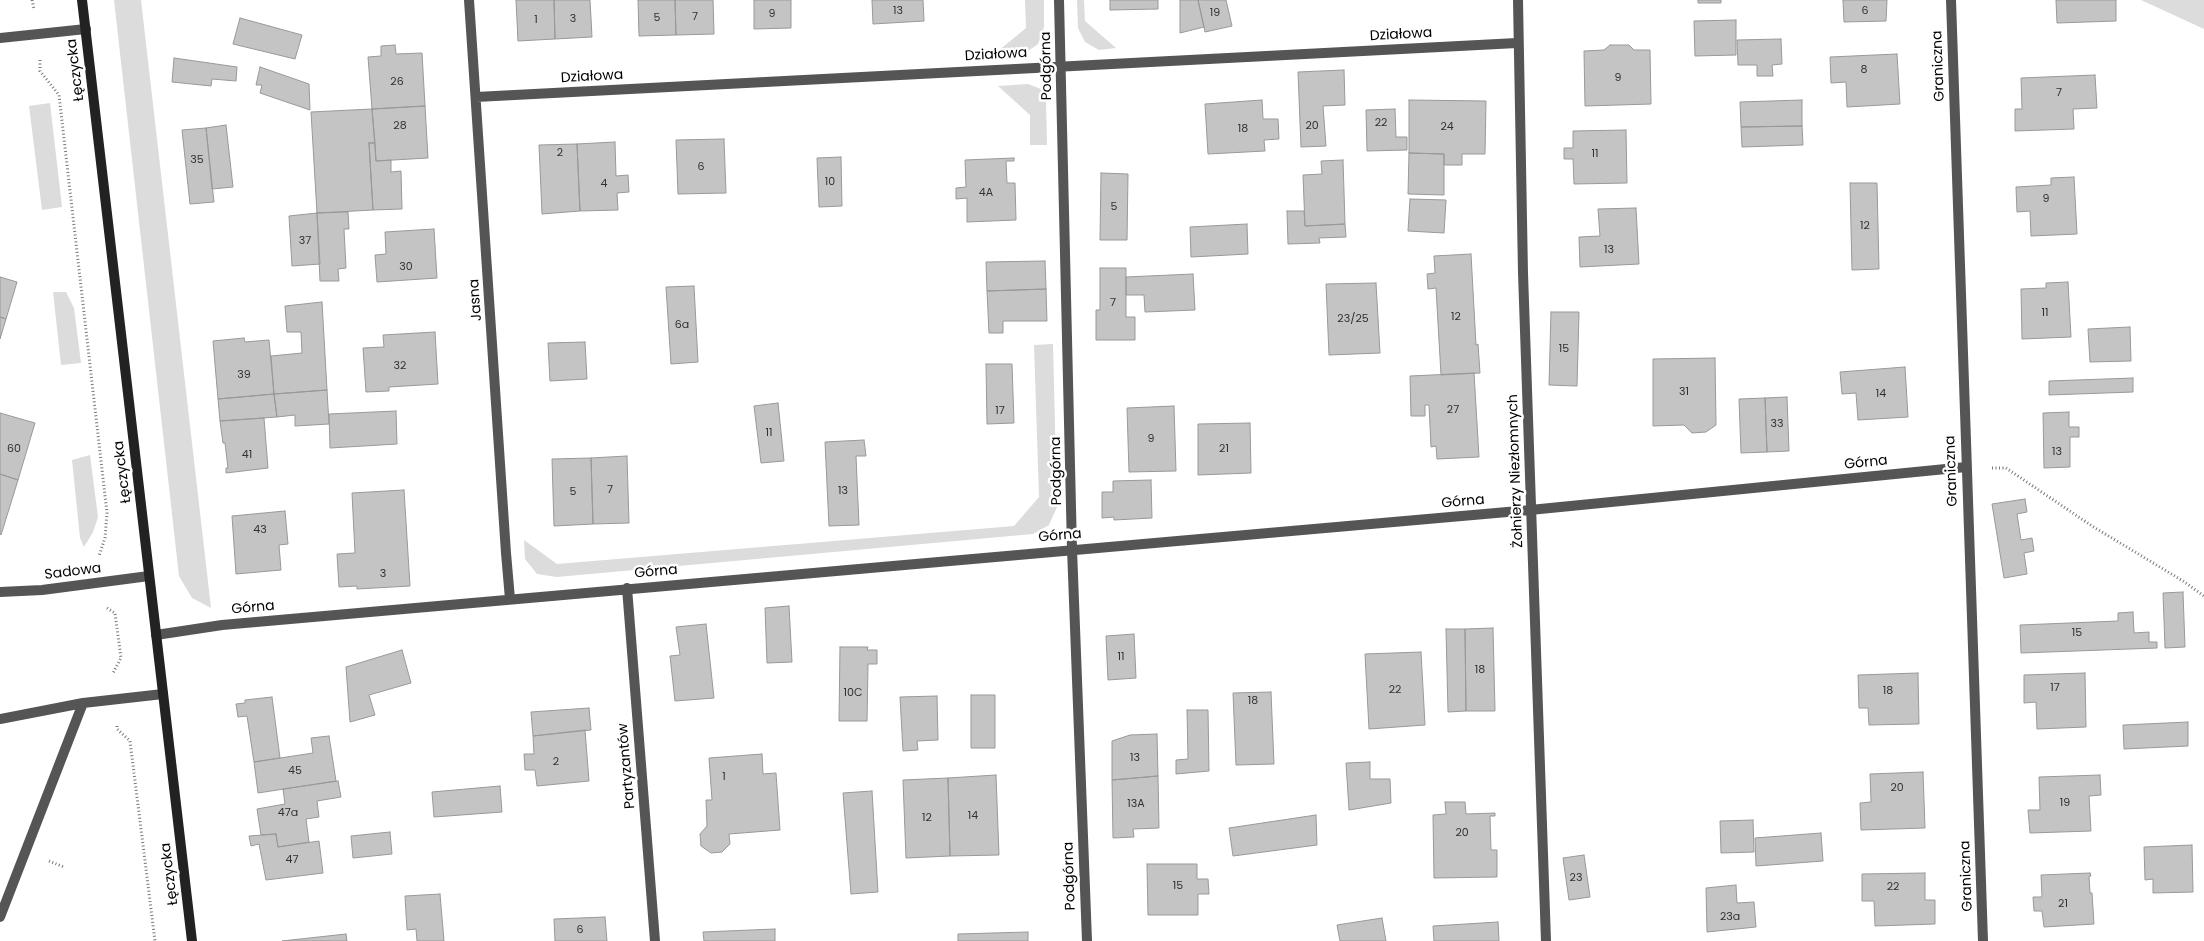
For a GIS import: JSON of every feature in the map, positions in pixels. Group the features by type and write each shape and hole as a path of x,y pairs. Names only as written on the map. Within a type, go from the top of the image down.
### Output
{"main road":[{"name":"Łęczycka","path":"82,0 192,941"}],"street":[{"name":"Jasna","path":"469,0 510,599"},
{"name":"Podgórna","path":"1059,0 1072,549 1087,941"},
{"name":"Żołnierzy Niezłomnych","path":"1518,0 1517,43 1530,510 1546,941"},
{"name":"Graniczna","path":"1951,0 1983,941"},
{"path":"0,38 86,29"},
{"name":"Działowa","path":"476,97 1517,43"},
{"name":"Górna","path":"156,635 222,625 1530,510 1966,467"},
{"name":"Sadowa","path":"0,592 51,589 149,576"},
{"name":"Partyzantów","path":"627,588 655,941"},
{"path":"0,719 83,703 163,694"},
{"path":"0,917 83,703"}],"path":[{"path":"32,0 34,9"},
{"path":"40,61 40,71 59,94 107,513 105,538 98,556"},
{"path":"1966,467 2006,468 2092,526 2183,581 2204,596"},
{"path":"100,603 114,613 121,658 111,676"},
{"path":"117,729 130,741 155,941"}],"shaded area":[{"path":"114,0 141,0 211,608 192,598 179,576"},
{"path":"1025,0 1044,0 1044,27 1038,44 1028,51 1014,55 992,56 1026,28"},
{"path":"1077,0 1084,0 1085,21 1116,48 1099,50 1085,42 1078,28"},
{"path":"2141,0 2204,0 2204,29"},
{"path":"1028,84 1041,89 1046,101 1047,145 1030,145 1030,115 998,86"},
{"path":"50,103 62,207 42,210 29,106"},
{"path":"53,292 66,292 74,308 81,363 61,365"},
{"path":"1053,344 1057,507 1049,525 1033,534 557,577 537,574 525,559 524,540 557,564 1014,526 1039,497 1034,345"},
{"path":"90,455 98,517 93,532 84,547 80,538 72,460"}],"building":[{"path":"516,0 554,0 555,39 518,41"},
{"path":"554,0 590,0 592,37 555,39"},
{"path":"638,0 675,0 676,35 639,36"},
{"path":"675,0 713,0 714,34 676,35"},
{"path":"754,0 791,0 791,28 754,29"},
{"path":"872,0 923,0 924,21 873,24"},
{"path":"1110,0 1158,0 1158,9 1110,10"},
{"path":"1180,0 1198,0 1204,27 1180,33"},
{"path":"1198,0 1226,0 1232,26 1205,32"},
{"path":"1698,0 1721,0 1721,3 1698,3"},
{"path":"1843,0 1887,0 1886,21 1844,22"},
{"path":"2056,0 2116,0 2116,21 2057,23"},
{"path":"240,18 302,35 295,59 233,44"},
{"path":"1736,20 1736,55 1695,56 1694,21"},
{"path":"1781,39 1782,64 1772,65 1773,76 1757,76 1757,65 1738,65 1737,40"},
{"path":"395,45 396,54 422,53 425,106 372,109 368,57 381,56 381,46"},
{"path":"1610,45 1629,45 1634,50 1650,50 1651,104 1585,106 1584,51 1604,50"},
{"path":"1897,54 1900,104 1847,107 1846,82 1831,83 1830,57"},
{"path":"174,58 237,67 236,81 212,79 211,86 172,82"},
{"path":"260,67 309,84 310,110 260,93 262,85 256,85"},
{"path":"1344,70 1345,105 1323,106 1326,146 1301,147 1298,72"},
{"path":"2095,75 2097,108 2073,109 2074,129 2015,131 2015,109 2022,109 2021,78"},
{"path":"1262,100 1263,119 1278,119 1279,139 1264,140 1265,151 1208,154 1205,104"},
{"path":"1409,100 1486,101 1485,154 1462,154 1462,165 1444,165 1444,154 1409,153"},
{"path":"1802,100 1802,126 1741,127 1740,102"},
{"path":"425,106 428,158 376,161 372,109"},
{"path":"372,109 375,143 369,143 373,210 317,213 311,112"},
{"path":"1395,109 1396,137 1407,137 1407,150 1367,151 1366,110"},
{"path":"226,125 233,187 212,189 206,128"},
{"path":"1802,126 1803,145 1742,147 1741,127"},
{"path":"206,128 214,202 190,204 182,130"},
{"path":"1626,130 1627,183 1574,184 1573,159 1564,159 1564,148 1573,148 1573,131"},
{"path":"724,139 726,193 678,194 676,140"},
{"path":"615,142 616,176 628,175 629,192 617,193 618,210 580,211 577,144"},
{"path":"369,143 375,143 376,161 391,160 391,172 401,171 402,209 373,210"},
{"path":"577,144 580,211 542,214 539,145"},
{"path":"1409,153 1444,154 1444,195 1408,194"},
{"path":"841,157 842,206 819,207 817,158"},
{"path":"1014,158 1014,161 1006,161 1007,183 1015,183 1016,220 967,222 967,198 956,199 956,188 966,187 965,160"},
{"path":"1343,160 1345,224 1305,226 1303,175 1322,174 1321,161"},
{"path":"1101,173 1128,174 1127,240 1100,240"},
{"path":"2074,177 2077,234 2031,236 2030,211 2017,212 2016,187 2051,185 2051,178"},
{"path":"1850,183 1877,183 1879,269 1852,270"},
{"path":"1410,199 1446,200 1444,233 1408,231"},
{"path":"1636,208 1639,264 1580,267 1579,237 1600,236 1598,209"},
{"path":"1287,211 1304,211 1305,226 1345,224 1346,237 1319,238 1320,243 1288,244"},
{"path":"348,212 349,229 344,229 346,268 338,269 339,281 320,281 317,213"},
{"path":"317,213 320,264 292,266 289,216"},
{"path":"1247,224 1248,254 1191,257 1190,227"},
{"path":"434,229 437,278 377,282 375,255 386,254 385,232"},
{"path":"1471,254 1476,345 1478,344 1480,373 1441,375 1436,288 1428,289 1427,274 1435,273 1434,256"},
{"path":"1045,261 1046,289 987,291 986,262"},
{"path":"1100,268 1126,268 1126,317 1135,317 1135,340 1096,340 1096,310 1100,310"},
{"path":"1193,274 1195,310 1145,312 1144,295 1126,295 1126,277"},
{"path":"0,277 17,282 6,319 0,317"},
{"path":"2068,282 2071,337 2022,339 2021,289 2046,288 2046,283"},
{"path":"1376,283 1380,353 1329,355 1326,284"},
{"path":"694,286 698,362 671,364 666,287"},
{"path":"1046,289 1047,321 1003,321 1003,333 989,333 987,291"},
{"path":"322,302 327,390 274,394 271,356 302,353 301,332 287,332 285,306"},
{"path":"1551,312 1579,312 1577,386 1549,385"},
{"path":"0,317 6,319 0,339"},
{"path":"2130,327 2131,361 2090,362 2088,329"},
{"path":"435,332 438,384 389,387 389,391 366,392 363,348 384,347 383,335"},
{"path":"244,338 245,342 269,340 274,394 218,399 213,341"},
{"path":"585,342 587,379 550,381 548,343"},
{"path":"1715,358 1716,425 1706,432 1692,433 1684,425 1653,426 1653,359"},
{"path":"986,364 1012,364 1014,423 987,424"},
{"path":"1905,367 1908,417 1858,420 1856,393 1842,394 1840,372"},
{"path":"1474,373 1479,457 1437,459 1436,446 1431,447 1429,405 1425,405 1425,416 1411,416 1410,376"},
{"path":"2133,378 2133,392 2049,395 2049,381"},
{"path":"327,390 329,424 295,426 295,415 277,417 274,394"},
{"path":"274,394 277,417 220,421 218,399"},
{"path":"1787,397 1789,451 1767,452 1765,398"},
{"path":"1765,398 1767,452 1741,453 1739,399"},
{"path":"778,403 784,461 761,463 754,406"},
{"path":"1174,406 1176,471 1129,472 1127,408"},
{"path":"396,411 397,444 330,448 329,414"},
{"path":"2069,412 2069,427 2079,427 2079,437 2070,437 2070,467 2044,468 2043,413"},
{"path":"0,413 35,423 18,480 0,474"},
{"path":"264,418 268,468 226,473 226,468 228,468 220,421"},
{"path":"1250,423 1251,473 1198,475 1198,424"},
{"path":"864,440 866,456 856,456 859,525 829,526 825,442"},
{"path":"627,456 629,523 593,524 591,458"},
{"path":"591,458 593,524 554,526 552,459"},
{"path":"0,474 18,480 1,535 0,534"},
{"path":"1151,480 1152,518 1114,520 1114,517 1102,518 1102,492 1113,492 1113,481"},
{"path":"404,490 410,586 357,589 357,586 339,587 337,554 355,553 352,493"},
{"path":"2025,499 2027,512 2017,514 2021,540 2032,538 2034,551 2024,553 2027,574 2004,578 1992,504"},
{"path":"285,511 288,544 279,545 281,570 236,574 232,516"},
{"path":"2183,592 2185,647 2165,648 2163,593"},
{"path":"789,606 792,662 767,663 765,608"},
{"path":"2133,612 2134,633 2149,632 2149,642 2157,642 2157,648 2021,653 2020,625 2118,621 2118,613"},
{"path":"706,624 714,698 675,701 670,656 680,655 676,627"},
{"path":"1493,628 1495,711 1466,711 1465,629"},
{"path":"1446,629 1465,629 1466,711 1448,712"},
{"path":"1134,634 1136,678 1108,680 1106,636"},
{"path":"840,647 868,647 867,650 877,650 877,664 868,664 867,721 839,721"},
{"path":"402,650 411,683 369,695 375,715 350,722 346,667"},
{"path":"1421,652 1425,725 1369,729 1365,654"},
{"path":"1918,673 1919,724 1869,725 1868,708 1859,708 1858,675"},
{"path":"2085,673 2086,727 2037,729 2036,702 2024,703 2024,675"},
{"path":"1271,692 1274,764 1236,765 1233,693"},
{"path":"971,695 995,695 995,748 971,748"},
{"path":"937,696 938,740 917,741 918,750 903,751 900,697"},
{"path":"272,697 280,758 254,762 247,716 238,717 236,704 245,703 245,700"},
{"path":"589,708 591,730 533,736 531,712"},
{"path":"1187,710 1208,710 1209,771 1176,774 1176,760 1188,759"},
{"path":"2188,722 2188,746 2124,749 2123,725"},
{"path":"585,730 589,781 537,786 535,770 525,770 524,754 534,754 533,736"},
{"path":"1157,734 1158,776 1112,780 1112,741 1130,735"},
{"path":"329,736 336,781 258,793 254,762 313,753 311,738"},
{"path":"762,754 763,774 776,773 780,830 729,834 730,844 722,852 711,853 701,846 700,834 707,826 706,800 712,800 709,758"},
{"path":"1370,762 1370,779 1390,779 1391,803 1349,810 1346,763"},
{"path":"1923,772 1925,828 1861,830 1860,803 1871,802 1870,774"},
{"path":"996,775 999,855 950,856 948,778"},
{"path":"2100,775 2101,795 2089,796 2091,831 2030,833 2028,810 2040,810 2039,777"},
{"path":"1158,776 1159,828 1133,829 1134,837 1113,838 1112,780"},
{"path":"948,778 950,856 906,858 903,780"},
{"path":"338,781 341,797 317,801 319,817 306,819 309,842 278,847 276,834 261,835 257,809 285,804 283,789"},
{"path":"500,786 502,812 434,817 432,792"},
{"path":"872,791 878,892 851,894 843,793"},
{"path":"1445,802 1465,802 1466,814 1495,813 1495,816 1490,816 1491,850 1497,850 1497,877 1434,878 1433,815 1446,814"},
{"path":"1316,815 1317,845 1233,856 1229,828"},
{"path":"1753,820 1754,852 1721,853 1720,821"},
{"path":"390,832 392,854 353,858 351,836"},
{"path":"1821,833 1823,861 1756,866 1755,838"},
{"path":"276,834 278,847 319,841 323,873 266,880 259,844 251,846 249,836"},
{"path":"2192,845 2193,892 2153,893 2153,879 2145,880 2144,847"},
{"path":"1584,855 1590,897 1569,900 1563,858"},
{"path":"1147,864 1197,864 1197,879 1208,879 1209,894 1198,894 1198,915 1148,915"},
{"path":"1925,873 1925,900 1935,900 1935,924 1875,926 1874,901 1862,901 1862,874"},
{"path":"2090,873 2090,893 2092,893 2094,924 2044,927 2042,911 2034,911 2033,897 2042,897 2041,875"},
{"path":"1736,885 1737,903 1754,902 1756,927 1707,932 1706,888"},
{"path":"440,894 444,941 417,941 416,929 407,930 405,896"},
{"path":"605,917 607,941 555,941 554,919"},
{"path":"1382,918 1386,941 1340,941 1337,925"},
{"path":"1498,922 1499,941 1434,941 1433,926"},
{"path":"775,929 775,941 704,941 703,932"},
{"path":"1028,932 1028,941 958,941 958,934"},
{"path":"346,934 347,941 282,941"}]}
